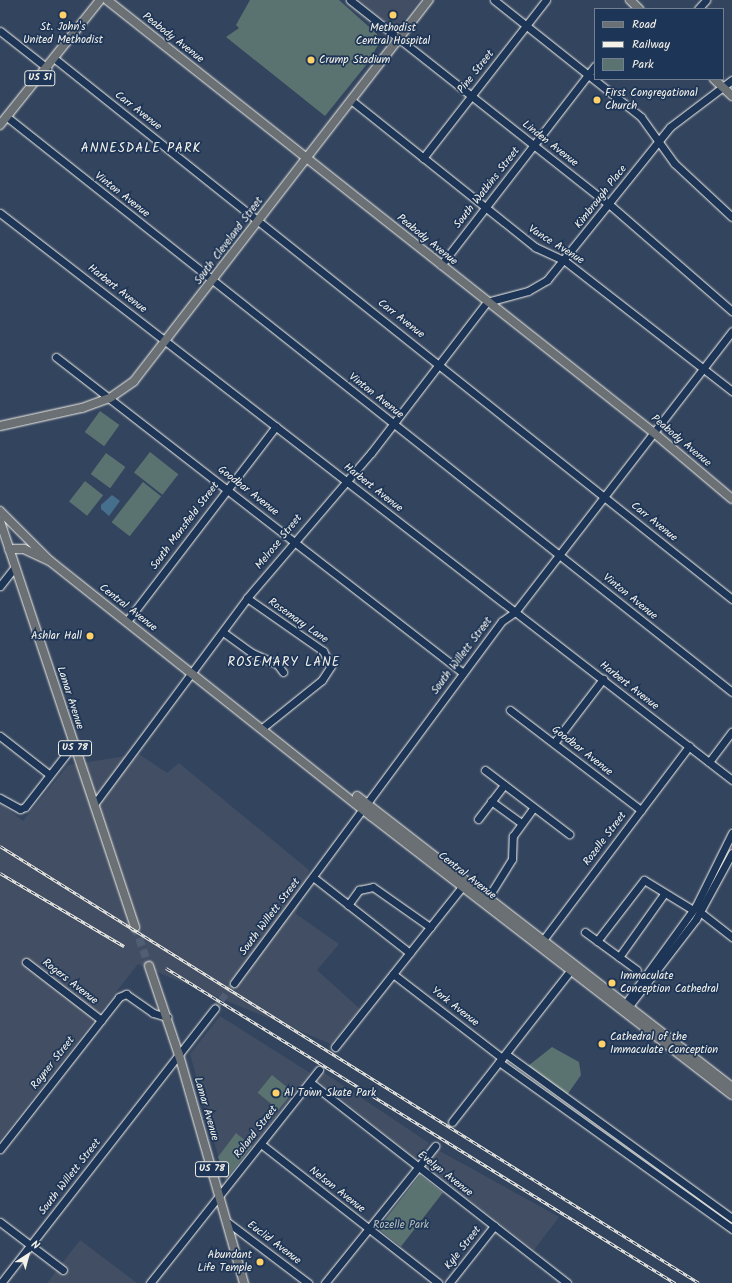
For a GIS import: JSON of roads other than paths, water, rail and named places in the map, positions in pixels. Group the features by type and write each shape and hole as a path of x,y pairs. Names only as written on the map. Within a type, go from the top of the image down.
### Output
{"main road":[{"name":"US 51","path":"0,125 55,59 100,0"},
{"name":"Peabody Avenue","path":"107,0 308,157 441,266 654,433 732,499"},
{"name":"South Cleveland Street","path":"0,426 82,408 110,398 138,377 429,0"},
{"path":"630,0 638,8"},
{"path":"715,80 732,96"},
{"name":"Central Avenue","path":"0,511 50,562 192,672 202,675 264,727 464,884 732,1087"},
{"name":"Lamar Avenue","path":"0,521 135,927"},
{"name":"Central Avenue","path":"9,549 24,549 50,562"},
{"name":"Lamar Avenue","path":"149,966 180,1055 244,1283"},
{"name":"Central Avenue","path":"627,1008 732,1094"}],"street":[{"name":"Linden Avenue","path":"350,0 610,205 732,311"},
{"path":"494,0 640,118 674,163 732,217"},
{"name":"Pine Street","path":"423,158 546,0"},
{"path":"699,8 706,0"},
{"path":"0,31 47,68"},
{"name":"Carr Avenue","path":"55,59 440,364 732,599"},
{"name":"South Watkins Street","path":"441,266 594,67"},
{"name":"Kimbrough Place","path":"487,302 528,291 547,280 565,261 610,205 658,140 680,118 724,88 732,80"},
{"name":"Vance Avenue","path":"351,100 536,247 565,261 732,391"},
{"name":"Vinton Avenue","path":"6,117 732,692"},
{"name":"Harbert Avenue","path":"0,213 732,780"},
{"name":"Melrose Street","path":"95,803 247,598 293,541 348,482 487,302"},
{"name":"South Willett Street","path":"234,983 502,621 516,612 732,331"},
{"name":"Goodbar Avenue","path":"56,357 463,673"},
{"name":"South Mansfield Street","path":"127,621 276,426"},
{"path":"0,586 15,567"},
{"name":"Rosemary Lane","path":"247,598 323,651 331,666 322,680 264,727"},
{"path":"223,632 252,653 277,664 283,672"},
{"path":"554,743 603,679"},
{"name":"Goodbar Avenue","path":"510,710 641,810"},
{"path":"709,762 732,732"},
{"path":"0,736 50,775"},
{"path":"0,798 20,810 74,744"},
{"name":"Rozelle Street","path":"541,943 689,746"},
{"path":"485,770 568,834"},
{"path":"478,819 504,785"},
{"path":"491,801 521,823"},
{"path":"486,900 512,859 511,842 521,823 533,808"},
{"path":"697,910 732,833"},
{"path":"627,1008 697,910 732,853"},
{"path":"313,877 410,953"},
{"path":"597,941 644,880 664,894 697,910 732,937"},
{"path":"335,1047 464,884"},
{"path":"348,905 364,887 378,888 430,927"},
{"path":"619,956 664,894"},
{"path":"585,932 637,970"},
{"name":"Rogers Avenue","path":"26,962 100,1020"},
{"path":"452,1122 573,968"},
{"name":"York Avenue","path":"393,974 502,1058 578,1122 732,1229"},
{"name":"Rayner Street","path":"0,1149 119,997 126,994 153,1013 167,1017"},
{"name":"South Willett Street","path":"1,1283 180,1055 215,1008"},
{"name":"York Avenue","path":"502,1058 584,1113 732,1218"},
{"name":"Roland Street","path":"150,1283 219,1194 261,1144 319,1070"},
{"name":"Evelyn Avenue","path":"310,1082 567,1283"},
{"path":"578,1122 584,1113"},
{"name":"Nelson Avenue","path":"261,1144 438,1283"},
{"path":"325,1283 435,1146"},
{"path":"632,1160 638,1152"},
{"path":"684,1197 690,1189"},
{"name":"Euclid Avenue","path":"226,1221 308,1283"},
{"path":"0,1222 63,1270"},
{"name":"Kyle Street","path":"449,1283 494,1226"}],"tunnel":[{"path":"135,927 149,966"},
{"path":"215,1008 234,983"}],"railway":[{"path":"0,846 699,1283"},
{"path":"0,873 124,946"},
{"path":"166,968 675,1283"}],"place":[{"name":"St. John's United Methodist","path":"63,15"},
{"name":"Methodist Central Hospital","path":"393,15"},
{"name":"Crump Stadium","path":"311,60"},
{"name":"First Congregational Church","path":"597,100"},
{"name":"Ashlar Hall","path":"90,636"},
{"name":"Immaculate Conception Cathedral","path":"612,983"},
{"name":"Cathedral of the Immaculate Conception","path":"602,1044"},
{"name":"Al Town Skate Park","path":"276,1093"},
{"name":"Abundant Life Temple","path":"260,1262"}],"district":[{"name":"ANNESDALE PARK","path":"141,149"},
{"name":"ROSEMARY LANE","path":"284,663"}],"park label":[{"name":"Rozelle Park","path":"401,1225"}]}
